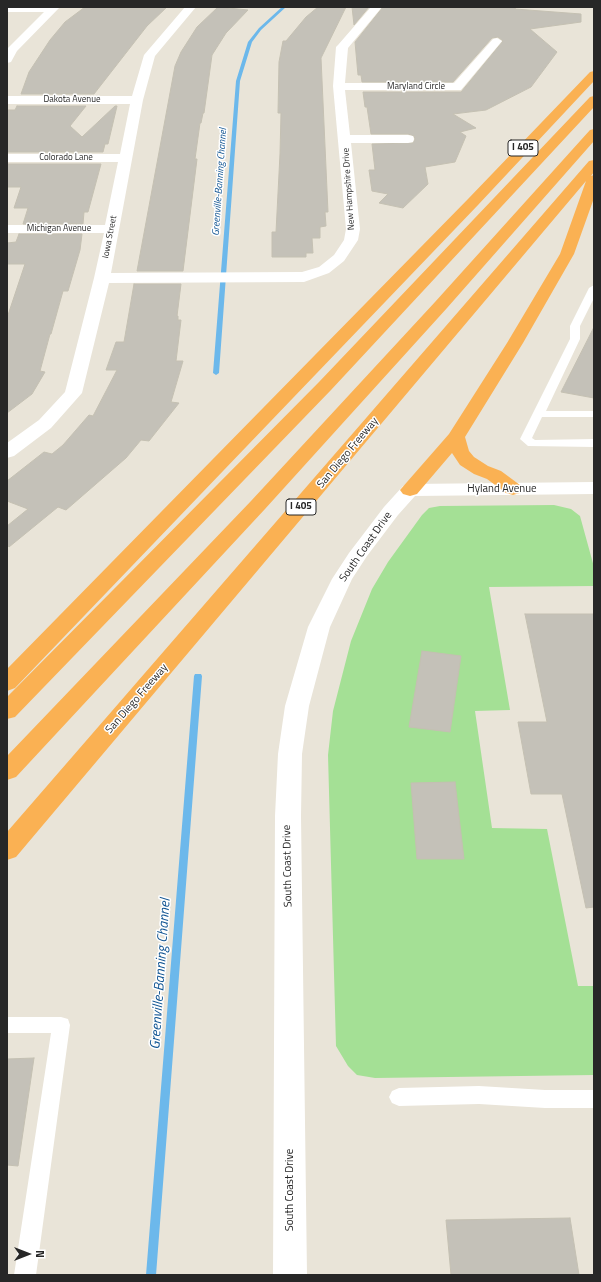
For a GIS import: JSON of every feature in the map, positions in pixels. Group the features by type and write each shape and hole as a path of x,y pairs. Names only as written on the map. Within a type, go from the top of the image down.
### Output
{"highway":[{"name":"I 405","path":"7,683 418,259 594,74"},
{"path":"7,711 320,391 594,100"},
{"path":"7,771 258,504 441,305 594,133"},
{"name":"San Diego Freeway","path":"7,850 594,164"},
{"path":"410,490 456,437 512,349 567,254 594,179"},
{"path":"456,437 460,451 467,461 481,470 494,475 513,489"}],"street":[{"name":"Iowa Street","path":"7,452 45,424 73,393 102,278 137,100 150,56 192,7"},
{"name":"New Hampshire Drive","path":"102,278 304,277 324,270 339,258 351,240 353,229 339,86 342,47 378,7"},
{"path":"7,9 54,8"},
{"path":"9,54 54,8"},
{"name":"Maryland Circle","path":"339,86 456,87 497,41"},
{"name":"Dakota Avenue","path":"7,100 137,100"},
{"path":"345,139 408,139"},
{"name":"Colorado Lane","path":"7,158 125,158"},
{"name":"Michigan Avenue","path":"7,229 111,229"},
{"name":"Hyland Avenue","path":"410,490 594,488"},
{"name":"South Coast Drive","path":"290,1275 288,816 290,754 297,706 312,647 328,606 342,579 386,517 410,490"}],"lane":[{"path":"594,288 575,326 575,339 526,439 532,444 594,443"},
{"path":"538,414 594,414"},
{"path":"7,1025 61,1025 25,1275"},
{"path":"399,1097 479,1095 545,1099 594,1098"}],"green space":[{"path":"554,505 571,509 580,516 594,567 594,586 489,587 510,710 475,711 492,828 547,829 578,986 594,986 594,1075 375,1078 357,1075 348,1066 336,1046 328,755 333,711 351,641 372,589 388,562 422,515 429,508 440,506"}],"building":[{"path":"85,7 167,7 147,26 94,94 21,94 29,72 50,40 65,22"},
{"path":"218,7 248,10 226,33 212,55 204,113 200,123 195,159 197,159 183,271 137,271 175,66 181,52 197,27"},
{"path":"318,7 346,7 321,58 328,212 325,212 326,226 320,227 320,238 312,238 313,253 306,253 306,257 272,257 272,232 276,232 280,154 281,113 278,113 279,62 283,41 286,41 306,17"},
{"path":"352,7 369,7 354,25"},
{"path":"383,7 516,7 515,9 581,14 581,22 530,29 557,52 531,87 486,110 453,114 476,128 460,132 466,136 455,162 425,167 428,184 403,208 379,203 388,194 372,191 369,170 375,170 372,144 413,143 415,139 414,136 408,134 371,134 363,92 461,92 503,41 498,37 492,38 453,82 362,82 361,75 358,75 355,42"},
{"path":"17,106 86,106 70,126 82,137 115,106 117,106 108,144 105,144 103,152 7,152 7,110 15,110"},
{"path":"7,164 101,164 88,212 84,212 83,224 23,224 28,208 14,208 21,187 7,187"},
{"path":"19,234 82,234 80,250 68,291 63,291 40,371 45,372 32,394 7,413 7,318 25,264 7,264 7,243 16,242"},
{"path":"134,284 181,284 177,316 178,320 181,320 176,361 183,361 171,402 179,403 149,441 141,440 126,458 66,510 58,507 9,547 7,544 7,526 28,509 7,501 7,481 44,452 52,454 63,445 89,415 93,416 117,370 106,370 116,342 124,342"},
{"path":"594,327 594,398 561,392"},
{"path":"525,614 594,614 594,907 586,908 562,794 531,794 518,722 547,722"},
{"path":"422,651 461,656 450,732 409,727"},
{"path":"455,782 464,859 417,859 411,783"},
{"path":"34,1058 18,1166 7,1165 7,1059"},
{"path":"570,1218 579,1275 451,1275 446,1220"}],"waterway":[{"name":"Greenville-Banning Channel","path":"216,373 238,81 250,42 260,29 284,7"},
{"name":"Greenville-Banning Channel","path":"151,1275 198,676"}]}
